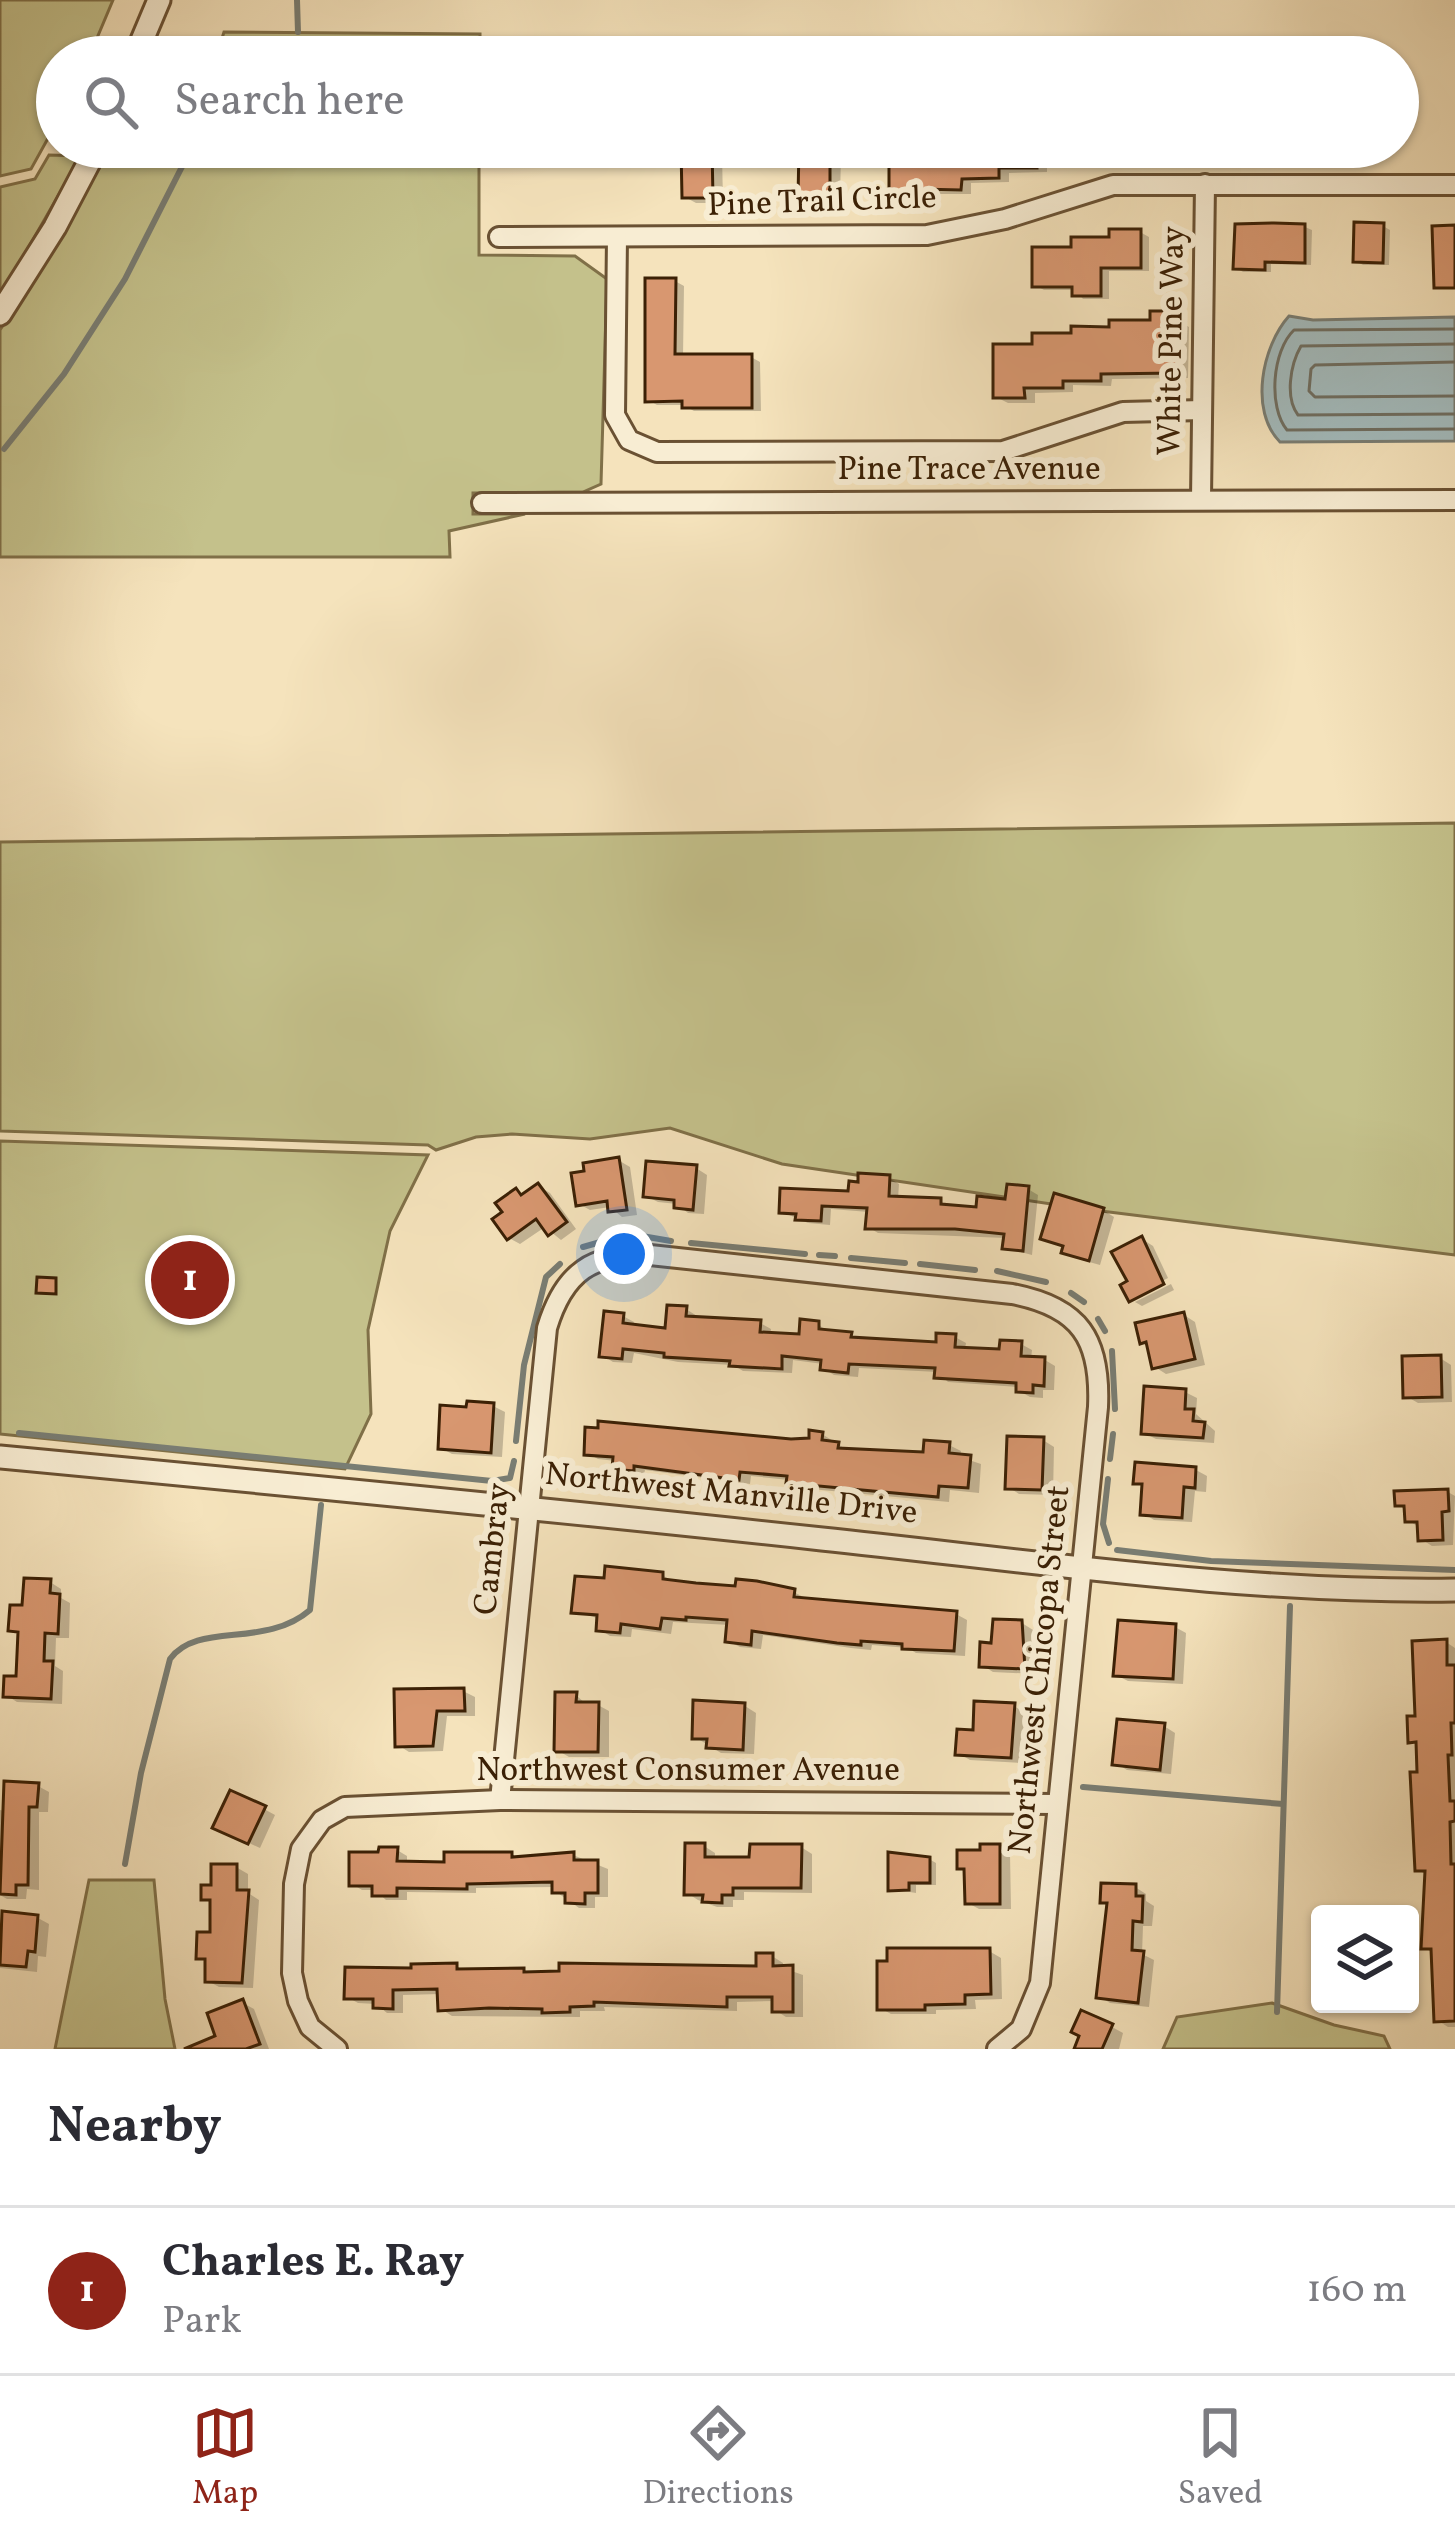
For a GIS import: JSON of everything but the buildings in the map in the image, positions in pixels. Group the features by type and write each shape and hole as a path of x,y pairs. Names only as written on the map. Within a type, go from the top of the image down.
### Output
{"street":[{"path":"144,36 159,0"},
{"path":"0,314 86,168"},
{"name":"White Pine Way","path":"1201,500 1204,184"},
{"name":"Pine Trail Circle","path":"499,238 927,235 1005,219 1113,185 1455,185"},
{"path":"616,237 615,415 629,440 657,452 1003,451 1123,412 1202,410"},
{"name":"Pine Trace Avenue","path":"482,503 1455,500"},
{"name":"Northwest Chicopa Street","path":"554,1305 586,1267 628,1255 1012,1294 1048,1302 1080,1326 1098,1371 1040,1983 1021,2029 997,2049"},
{"name":"Cambray","path":"500,1800 547,1328 554,1305"},
{"name":"Northwest Manville Drive","path":"0,1457 529,1507 1082,1567 1341,1589 1455,1589"},
{"name":"Northwest Consumer Avenue","path":"337,2049 310,2027 292,1972 301,1849 322,1820 345,1807 500,1800 1057,1804"}],"shaded area":[{"path":"0,0 113,0 98,36 36,36 36,160 31,169 0,176"},
{"path":"224,32 480,34 480,36 223,36"},
{"path":"41,168 74,168 0,297 0,187 35,179"},
{"path":"97,168 479,168 479,255 575,256 607,279 601,484 583,492 473,493 473,514 525,514 449,531 450,557 0,557 0,330 63,233"},
{"path":"1455,823 1455,1255 1085,1209 782,1164 670,1128 590,1139 512,1134 476,1137 436,1150 428,1145 0,1131 0,842"},
{"path":"0,1141 428,1155 390,1231 368,1330 371,1414 345,1469 0,1434"},
{"path":"89,1880 154,1880 165,1999 175,2049 55,2049"},
{"path":"1272,2003 1384,2036 1390,2049 1163,2049 1177,2017"}],"water":[{"path":"1289,316 1313,320 1455,317 1455,441 1280,442 1265,413 1263,379 1272,344"}],"waterway":[{"path":"297,0 298,32"},
{"path":"4,449 64,374 125,279 181,168"},
{"path":"636,1235 671,1241"},
{"path":"583,1247 611,1239"},
{"path":"691,1243 805,1254"},
{"path":"819,1255 835,1256"},
{"path":"851,1258 905,1263"},
{"path":"516,1441 524,1365 546,1277 560,1264"},
{"path":"920,1264 975,1270"},
{"path":"997,1271 1046,1282"},
{"path":"1071,1293 1084,1302"},
{"path":"1098,1319 1105,1331"},
{"path":"1112,1351 1115,1409"},
{"path":"19,1433 492,1481 510,1478 514,1461"},
{"path":"1110,1459 1113,1434"},
{"path":"1108,1479 1103,1524 1109,1543"},
{"path":"125,1864 141,1773 170,1659 197,1641 273,1629 310,1610 321,1505"},
{"path":"1117,1550 1211,1561 1455,1570"},
{"path":"1277,2012 1290,1606"},
{"path":"1083,1787 1283,1804"}],"place":[{"name":"Charles E. Ray","path":"190,1280"}]}
